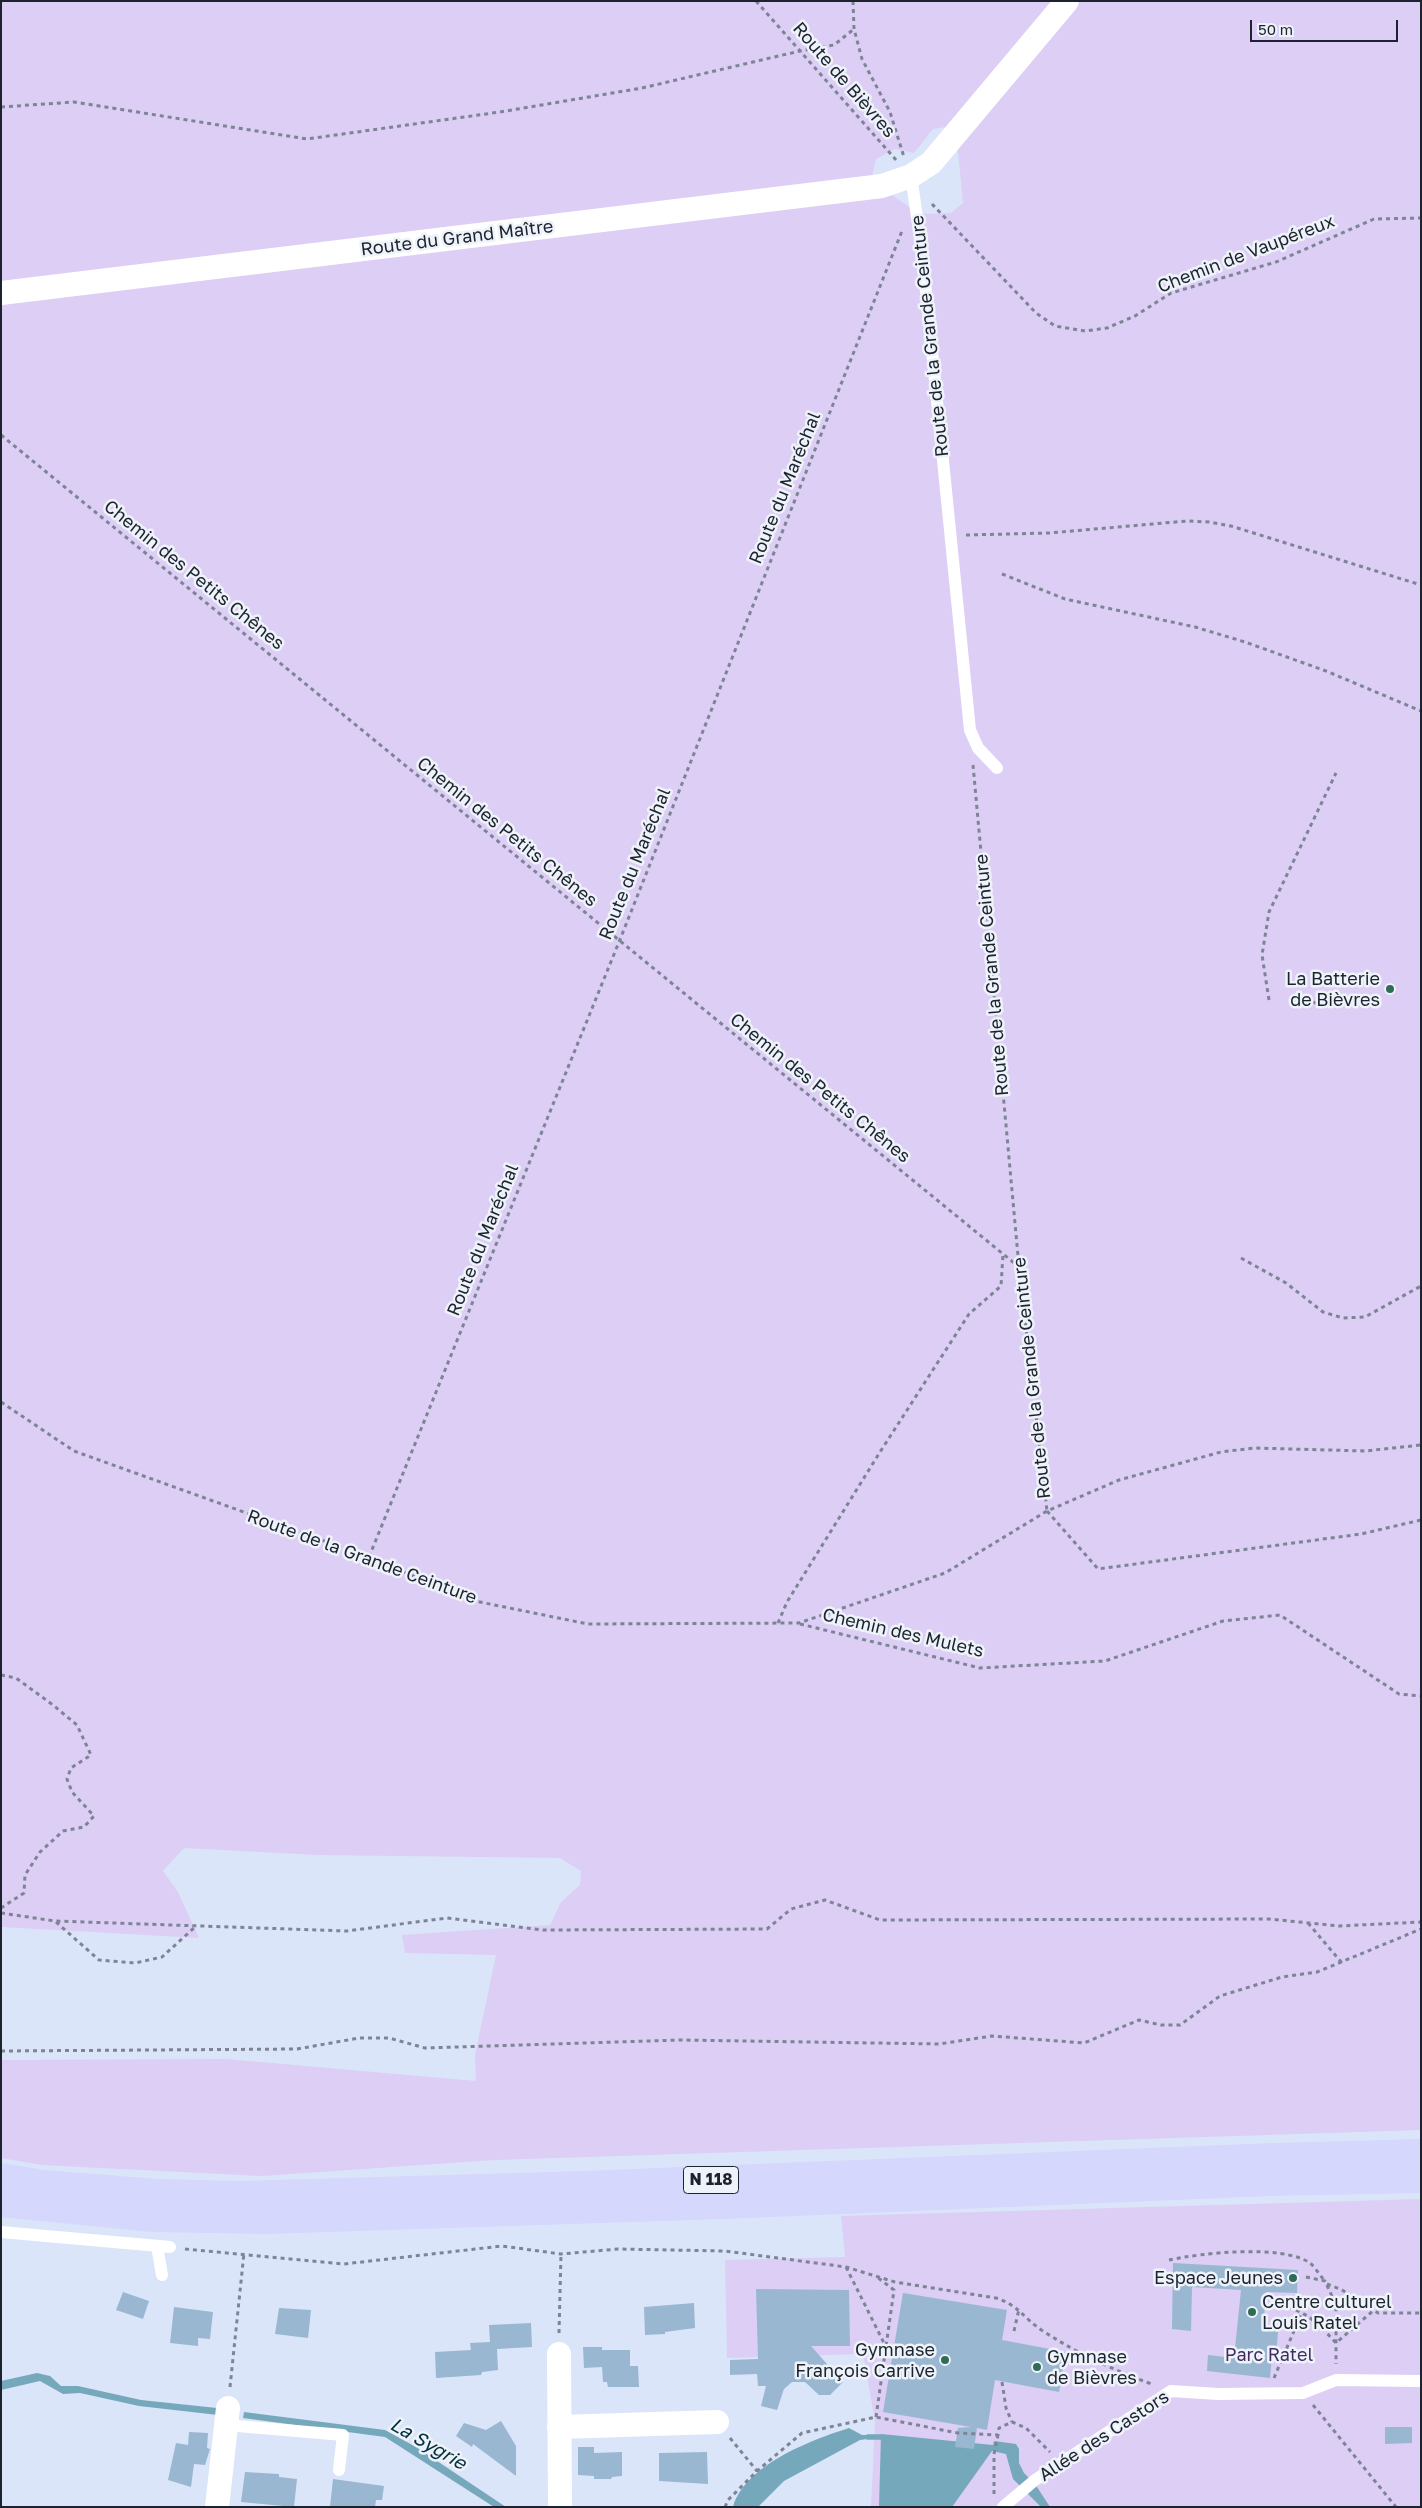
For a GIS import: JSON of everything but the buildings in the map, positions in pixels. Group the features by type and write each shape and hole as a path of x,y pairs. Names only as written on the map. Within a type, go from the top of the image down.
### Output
{"highway":[{"name":"N 118","path":"1,2177 44,2184 157,2193 240,2195 584,2185 1273,2157 1421,2153"},
{"name":"N 118","path":"1,2203 153,2218 268,2220 763,2204 1270,2182 1421,2179"}],"street":[{"path":"911,176 931,163 1067,1"},
{"name":"Route du Grand Maître","path":"1,293 882,186 911,176"},
{"path":"559,2354 560,2507"},
{"path":"217,2507 227,2416"},
{"path":"559,2427 717,2422"}],"lane":[{"name":"Route de la Grande Ceinture","path":"911,176 923,261 952,535 970,730 978,748 996,768"},
{"path":"1,2232 175,2248"},
{"path":"157,2246 162,2275"},
{"name":"Allée des Castors","path":"999,2503 1021,2492 1035,2480 1171,2391 1268,2394 1303,2393 1336,2380 1421,2381"},
{"path":"227,2416 343,2435 339,2470"}],"path":[{"name":"Route de Bièvres","path":"756,1 911,176"},
{"path":"853,1 854,29 862,60 890,112 911,176"},
{"path":"1,107 74,102 307,139 500,112 642,88 800,50 834,45 854,29"},
{"name":"Chemin de Vaupéreux","path":"911,176 922,194 1036,313 1055,326 1085,331 1107,328 1135,316 1171,293 1276,262 1374,219 1421,218"},
{"name":"Route du Maréchal","path":"369,1557 619,942 903,229"},
{"name":"Chemin des Petits Chênes","path":"1,435 1019,1267"},
{"path":"952,535 1049,533 1187,521 1209,522 1322,552 1421,585"},
{"path":"1002,574 1065,599 1195,626 1246,642 1326,671 1421,711"},
{"name":"Route de la Grande Ceinture","path":"1,1402 74,1451 369,1557 470,1600 588,1624 799,1624 945,1573 1047,1511 1019,1267 970,730"},
{"path":"1269,1000 1262,955 1269,912 1336,773"},
{"path":"1306,998 1323,1006"},
{"path":"778,1623 787,1602 969,1314 1001,1286 1003,1254"},
{"path":"1241,1258 1286,1283 1323,1312 1343,1318 1365,1316 1421,1286"},
{"path":"1421,1444 1365,1451 1254,1448 1221,1452 1119,1480 1047,1511 1098,1569 1361,1534 1421,1520"},
{"name":"Chemin des Mulets","path":"799,1624 980,1668 1105,1661 1223,1621 1280,1615 1398,1694 1421,1696"},
{"path":"1,1675 16,1678 54,1705 76,1725 91,1755 71,1768 67,1779 72,1792 94,1816 84,1827 63,1831 40,1852 26,1875 24,1893 1,1908"},
{"path":"1,1914 55,1921 347,1931 447,1918 543,1930 767,1929 790,1909 825,1900 880,1920 1269,1919 1339,1926 1421,1922"},
{"path":"55,1921 99,1960 135,1963 162,1957 196,1926"},
{"path":"1308,1923 1342,1963"},
{"path":"1,2051 297,2049 359,2038 389,2038 425,2048 681,2040 939,2044 992,2036 1084,2042 1140,2020 1161,2025 1180,2025 1220,1996 1282,1977 1317,1972 1421,1929"},
{"path":"175,2248 344,2264 502,2246 561,2254 656,2248 693,2252 725,2250 846,2267 895,2282 996,2298 1010,2302 1040,2329 1092,2360 1171,2391"},
{"path":"1168,2260 1199,2253 1286,2252 1310,2264 1326,2283 1336,2305 1336,2380"},
{"path":"227,2416 244,2254"},
{"path":"559,2354 561,2254"},
{"path":"846,2267 886,2347"},
{"path":"873,2275 894,2290 876,2417"},
{"path":"1306,2277 1342,2290 1378,2313 1421,2312"},
{"path":"1273,2303 1302,2312 1315,2319 1336,2344"},
{"path":"1014,2331 1019,2309"},
{"path":"1336,2344 1374,2310"},
{"path":"1268,2394 1302,2312"},
{"path":"1002,2382 1006,2408 1012,2422 1026,2428 1061,2463"},
{"path":"1303,2393 1396,2507"},
{"path":"725,2507 728,2500 757,2471 802,2433 876,2417 958,2433 998,2435"},
{"path":"717,2422 757,2471"},
{"path":"999,2503 994,2454 996,2439 999,2428 1012,2422"}],"green space":[{"path":"1,1 1421,1 1421,2130 495,2160 261,2176 41,2165 1,2158 1,2060 226,2059 476,2081 475,2055 496,1955 405,1953 402,1935 550,1925 561,1902 580,1885 581,1871 560,1858 318,1855 184,1848 163,1871 178,1892 199,1938 1,1927","holes":["946,127 958,152 963,203 951,213 919,214 878,185 872,176 876,159 895,149 914,153 933,129"]},
{"name":"Parc Ratel","path":"1421,2199 1421,2507 871,2507 875,2421 863,2354 727,2358 725,2260 845,2257 841,2216"}],"water":[{"path":"37,2373 50,2376 61,2386 78,2386 141,2400 217,2408 218,2415 139,2406 80,2393 63,2394 40,2381 1,2390 1,2381"},
{"path":"244,2412 385,2430 416,2447 506,2507 494,2507 385,2437 243,2418"},
{"path":"849,2428 862,2435 875,2435 875,2438 860,2440 784,2481 758,2507 733,2507 740,2492 751,2479 781,2456"},
{"path":"881,2434 993,2445 994,2441 1016,2444 1019,2449 1019,2463 1024,2473 1035,2484 1050,2507 1041,2507 1013,2479 1006,2454 992,2451 952,2507 879,2507"}],"waterway":[{"name":"La Sygrie","path":"868,2437 881,2437 887,2442"}],"place":[{"name":"La Batterie de Bièvres","path":"1390,989"},
{"name":"Espace Jeunes","path":"1293,2278"},
{"name":"Centre culturel Louis Ratel","path":"1252,2312"},
{"name":"Gymnase François Carrive","path":"945,2360"},
{"name":"Gymnase de Bièvres","path":"1037,2367"}]}
